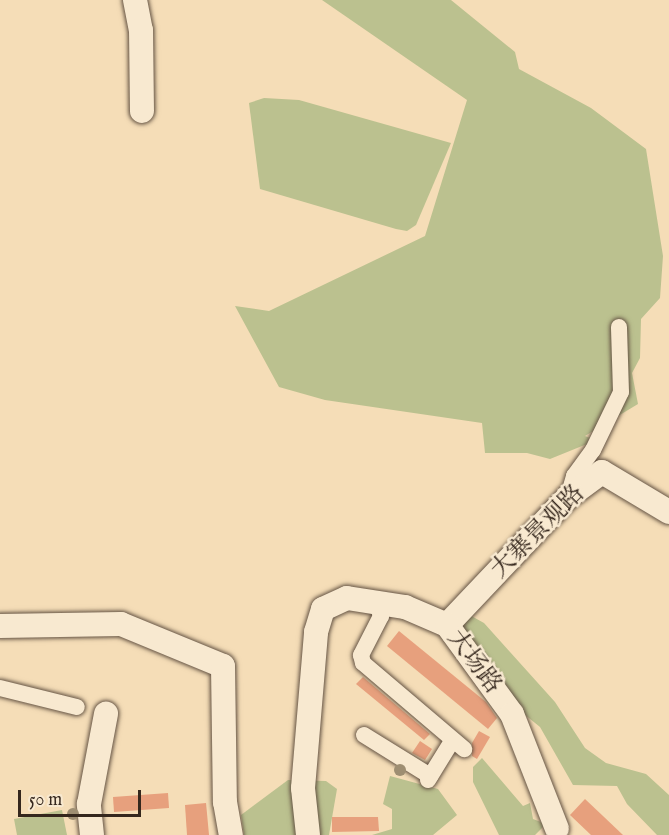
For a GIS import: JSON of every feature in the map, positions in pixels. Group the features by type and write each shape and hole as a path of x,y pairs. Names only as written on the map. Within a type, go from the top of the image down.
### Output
{"main road":[{"path":"135,0 141,30 142,111"},
{"name":"大寨景观路","path":"447,625 568,496 602,472 669,512"},
{"name":"大场路","path":"308,835 303,788 316,632 323,609 347,598 405,607 447,625 512,714 560,832"},
{"path":"0,626 121,624 223,666 225,802 231,835"},
{"path":"92,835 89,804 106,714"}],"street":[{"path":"568,496 574,476 593,450 621,392 619,327"},
{"path":"364,735 429,778 458,745 363,663 361,656 381,616 376,602"},
{"path":"0,688 77,707"}],"green space":[{"path":"322,0 451,0 515,52 519,69 591,108 646,149 663,256 660,298 641,319 640,358 632,373 638,404 585,436 590,438 587,444 550,459 527,453 485,453 482,423 325,400 279,387 235,306 269,311 425,236 467,100"},
{"path":"264,98 299,100 451,143 416,225 407,231 396,229 260,189 249,103"},
{"path":"466,613 484,623 555,702 585,748 606,763 646,774 669,795 669,835 657,835 627,804 617,786 573,785 540,727 519,710 453,624"},
{"path":"482,758 523,806 530,803 533,819 546,824 535,835 499,835 473,782 473,767"},
{"path":"390,776 438,789 457,815 433,835 372,835 392,829 392,809 383,804"},
{"path":"288,780 326,781 337,789 329,835 244,835 241,815"},
{"path":"62,810 67,835 17,835 14,819"}],"building":[{"path":"399,631 486,702 497,718 488,729 387,646"},
{"path":"363,677 430,734 424,740 356,684"},
{"path":"479,731 490,737 477,759 472,756 472,743"},
{"path":"420,741 432,749 425,760 412,753"},
{"path":"168,793 169,808 114,812 113,797"},
{"path":"585,799 623,835 591,835 570,815"},
{"path":"206,803 209,835 187,835 185,805"},
{"path":"332,817 378,817 379,831 332,832"}]}
